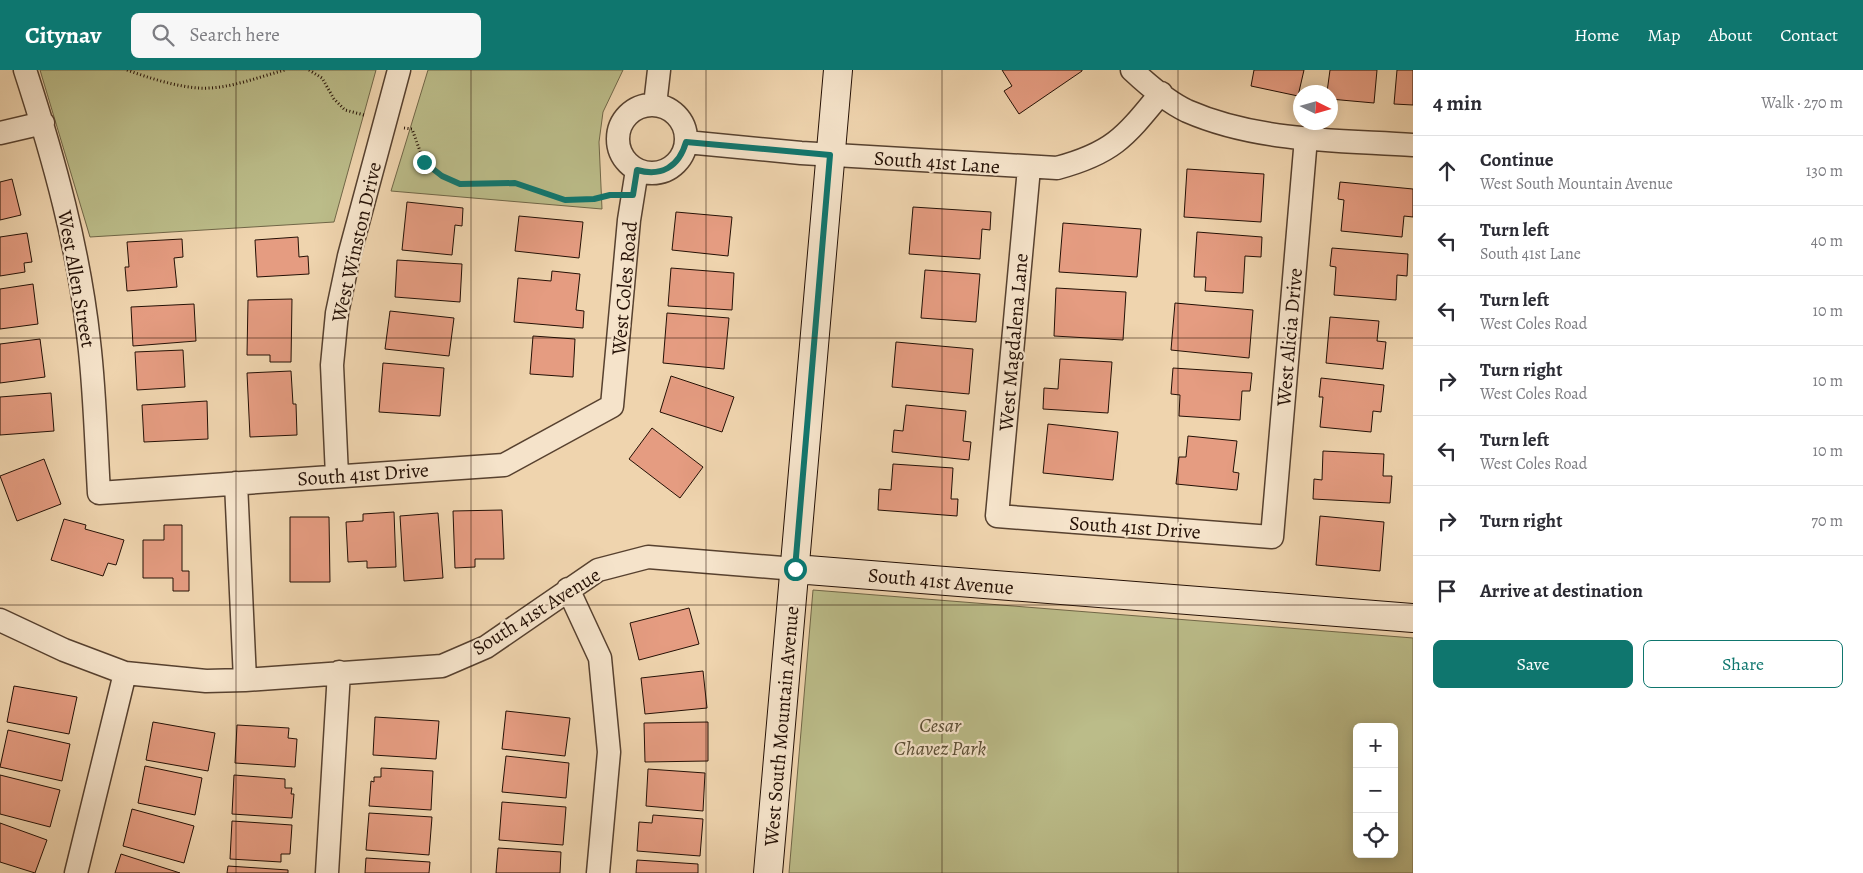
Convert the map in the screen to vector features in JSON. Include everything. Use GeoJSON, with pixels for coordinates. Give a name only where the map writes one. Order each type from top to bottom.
{"type":"FeatureCollection","features":[{"type":"Feature","properties":{"kind":"street","name":"West Allen Street"},"geometry":{"type":"LineString","coordinates":[[25,70],[43,122],[74,242],[90,343],[99,493]]}},
{"type":"Feature","properties":{"kind":"street","name":"West Winston Drive"},"geometry":{"type":"LineString","coordinates":[[337,476],[332,365],[337,313],[349,256],[399,70]]}},
{"type":"Feature","properties":{"kind":"street"},"geometry":{"type":"LineString","coordinates":[[655,105],[659,70]]}},
{"type":"Feature","properties":{"kind":"street","name":"West South Mountain Avenue"},"geometry":{"type":"LineString","coordinates":[[768,873],[838,70]]}},
{"type":"Feature","properties":{"kind":"street"},"geometry":{"type":"LineString","coordinates":[[1132,70],[1186,110],[1245,131],[1306,138],[1413,145]]}},
{"type":"Feature","properties":{"kind":"street","name":"South 41st Lane"},"geometry":{"type":"LineString","coordinates":[[686,142],[830,155],[1030,168],[1057,168],[1083,161],[1121,140],[1161,93]]}},
{"type":"Feature","properties":{"kind":"street"},"geometry":{"type":"LineString","coordinates":[[655,105],[674,113],[683,126],[686,142],[683,153],[669,169],[658,173],[637,170],[628,164],[618,146],[621,125],[635,110],[655,105]]}},
{"type":"Feature","properties":{"kind":"street"},"geometry":{"type":"LineString","coordinates":[[0,133],[43,122]]}},
{"type":"Feature","properties":{"kind":"street","name":"West Alicia Drive"},"geometry":{"type":"LineString","coordinates":[[1272,537],[1306,138]]}},
{"type":"Feature","properties":{"kind":"street","name":"West Magdalena Lane"},"geometry":{"type":"LineString","coordinates":[[997,516],[1030,168]]}},
{"type":"Feature","properties":{"kind":"street","name":"West Coles Road"},"geometry":{"type":"LineString","coordinates":[[612,406],[637,170]]}},
{"type":"Feature","properties":{"kind":"street","name":"South 41st Drive"},"geometry":{"type":"LineString","coordinates":[[99,493],[504,465],[612,406]]}},
{"type":"Feature","properties":{"kind":"street"},"geometry":{"type":"LineString","coordinates":[[236,483],[245,680]]}},
{"type":"Feature","properties":{"kind":"street","name":"South 41st Drive"},"geometry":{"type":"LineString","coordinates":[[997,516],[1272,537]]}},
{"type":"Feature","properties":{"kind":"street","name":"South 41st Avenue"},"geometry":{"type":"LineString","coordinates":[[0,620],[64,650],[125,673],[206,681],[442,666],[486,647],[598,570],[648,557],[1413,618]]}},
{"type":"Feature","properties":{"kind":"street"},"geometry":{"type":"LineString","coordinates":[[568,589],[600,658],[609,752],[598,873]]}},
{"type":"Feature","properties":{"kind":"street"},"geometry":{"type":"LineString","coordinates":[[327,873],[339,672]]}},
{"type":"Feature","properties":{"kind":"street"},"geometry":{"type":"LineString","coordinates":[[76,873],[125,673]]}},
{"type":"Feature","properties":{"kind":"path"},"geometry":{"type":"LineString","coordinates":[[127,70],[149,78],[199,88],[235,84],[285,70]]}},
{"type":"Feature","properties":{"kind":"path"},"geometry":{"type":"LineString","coordinates":[[309,70],[322,78],[334,99],[346,110],[377,119],[384,126],[412,129],[424,162],[442,176],[460,184],[515,183],[565,200],[594,199],[610,195],[633,195]]}},
{"type":"Feature","properties":{"kind":"green space"},"geometry":{"type":"Polygon","coordinates":[[[40,70],[376,70],[334,222],[90,237],[40,70]]]}},
{"type":"Feature","properties":{"kind":"green space"},"geometry":{"type":"Polygon","coordinates":[[[428,70],[623,70],[603,112],[599,142],[602,209],[391,191],[428,70]]]}},
{"type":"Feature","properties":{"kind":"green space","name":"Cesar Chavez Park"},"geometry":{"type":"Polygon","coordinates":[[[813,590],[1413,638],[1413,873],[789,873],[813,590]]]}},
{"type":"Feature","properties":{"kind":"building"},"geometry":{"type":"Polygon","coordinates":[[[1002,70],[1082,71],[1019,114],[1004,91],[1012,86],[1002,70]]]}},
{"type":"Feature","properties":{"kind":"building"},"geometry":{"type":"Polygon","coordinates":[[[1254,70],[1304,70],[1301,85],[1293,85],[1293,95],[1251,86],[1254,70]]]}},
{"type":"Feature","properties":{"kind":"building"},"geometry":{"type":"Polygon","coordinates":[[[1330,70],[1377,70],[1374,103],[1338,100],[1338,85],[1328,85],[1330,70]]]}},
{"type":"Feature","properties":{"kind":"building"},"geometry":{"type":"Polygon","coordinates":[[[1397,70],[1413,70],[1413,105],[1394,104],[1397,70]]]}},
{"type":"Feature","properties":{"kind":"building"},"geometry":{"type":"Polygon","coordinates":[[[1187,169],[1264,174],[1261,222],[1184,217],[1187,169]]]}},
{"type":"Feature","properties":{"kind":"building"},"geometry":{"type":"Polygon","coordinates":[[[12,179],[21,215],[0,220],[0,182],[12,179]]]}},
{"type":"Feature","properties":{"kind":"building"},"geometry":{"type":"Polygon","coordinates":[[[1340,182],[1413,189],[1413,217],[1404,216],[1402,237],[1341,231],[1344,200],[1338,199],[1340,182]]]}},
{"type":"Feature","properties":{"kind":"building"},"geometry":{"type":"Polygon","coordinates":[[[407,202],[463,208],[462,226],[455,225],[452,255],[402,250],[407,202]]]}},
{"type":"Feature","properties":{"kind":"building"},"geometry":{"type":"Polygon","coordinates":[[[913,207],[991,212],[990,230],[982,229],[980,259],[909,254],[913,207]]]}},
{"type":"Feature","properties":{"kind":"building"},"geometry":{"type":"Polygon","coordinates":[[[676,212],[732,217],[728,256],[672,250],[676,212]]]}},
{"type":"Feature","properties":{"kind":"building"},"geometry":{"type":"Polygon","coordinates":[[[519,216],[583,222],[579,258],[515,251],[519,216]]]}},
{"type":"Feature","properties":{"kind":"building"},"geometry":{"type":"Polygon","coordinates":[[[1063,223],[1141,229],[1137,277],[1059,272],[1063,223]]]}},
{"type":"Feature","properties":{"kind":"building"},"geometry":{"type":"Polygon","coordinates":[[[1197,232],[1262,237],[1261,257],[1245,256],[1243,293],[1205,291],[1206,277],[1194,277],[1197,232]]]}},
{"type":"Feature","properties":{"kind":"building"},"geometry":{"type":"Polygon","coordinates":[[[27,233],[32,262],[24,263],[25,272],[0,276],[0,237],[27,233]]]}},
{"type":"Feature","properties":{"kind":"building"},"geometry":{"type":"Polygon","coordinates":[[[298,237],[299,257],[308,256],[309,274],[257,277],[255,240],[298,237]]]}},
{"type":"Feature","properties":{"kind":"building"},"geometry":{"type":"Polygon","coordinates":[[[182,239],[183,257],[174,258],[177,287],[127,291],[125,267],[129,267],[127,242],[182,239]]]}},
{"type":"Feature","properties":{"kind":"building"},"geometry":{"type":"Polygon","coordinates":[[[1332,248],[1408,254],[1407,276],[1397,275],[1396,300],[1334,295],[1336,267],[1330,266],[1332,248]]]}},
{"type":"Feature","properties":{"kind":"building"},"geometry":{"type":"Polygon","coordinates":[[[397,260],[462,264],[460,302],[395,297],[397,260]]]}},
{"type":"Feature","properties":{"kind":"building"},"geometry":{"type":"Polygon","coordinates":[[[671,268],[734,273],[732,310],[668,306],[671,268]]]}},
{"type":"Feature","properties":{"kind":"building"},"geometry":{"type":"Polygon","coordinates":[[[925,270],[980,274],[976,322],[921,318],[925,270]]]}},
{"type":"Feature","properties":{"kind":"building"},"geometry":{"type":"Polygon","coordinates":[[[552,271],[580,274],[576,310],[584,311],[583,328],[514,322],[518,278],[551,281],[552,271]]]}},
{"type":"Feature","properties":{"kind":"building"},"geometry":{"type":"Polygon","coordinates":[[[33,284],[38,324],[0,329],[0,289],[33,284]]]}},
{"type":"Feature","properties":{"kind":"building"},"geometry":{"type":"Polygon","coordinates":[[[1056,288],[1126,292],[1123,340],[1054,336],[1056,288]]]}},
{"type":"Feature","properties":{"kind":"building"},"geometry":{"type":"Polygon","coordinates":[[[292,299],[291,362],[270,362],[270,355],[247,355],[248,300],[292,299]]]}},
{"type":"Feature","properties":{"kind":"building"},"geometry":{"type":"Polygon","coordinates":[[[1175,303],[1253,310],[1249,358],[1171,350],[1175,303]]]}},
{"type":"Feature","properties":{"kind":"building"},"geometry":{"type":"Polygon","coordinates":[[[194,304],[196,341],[133,346],[131,307],[194,304]]]}},
{"type":"Feature","properties":{"kind":"building"},"geometry":{"type":"Polygon","coordinates":[[[390,311],[454,318],[449,356],[385,349],[390,311]]]}},
{"type":"Feature","properties":{"kind":"building"},"geometry":{"type":"Polygon","coordinates":[[[667,313],[729,318],[724,369],[663,363],[667,313]]]}},
{"type":"Feature","properties":{"kind":"building"},"geometry":{"type":"Polygon","coordinates":[[[1330,317],[1379,321],[1377,341],[1386,342],[1383,369],[1326,363],[1330,317]]]}},
{"type":"Feature","properties":{"kind":"building"},"geometry":{"type":"Polygon","coordinates":[[[533,336],[575,339],[573,377],[530,374],[533,336]]]}},
{"type":"Feature","properties":{"kind":"building"},"geometry":{"type":"Polygon","coordinates":[[[40,339],[45,377],[0,383],[0,344],[40,339]]]}},
{"type":"Feature","properties":{"kind":"building"},"geometry":{"type":"Polygon","coordinates":[[[896,342],[973,349],[969,394],[892,387],[896,342]]]}},
{"type":"Feature","properties":{"kind":"building"},"geometry":{"type":"Polygon","coordinates":[[[183,350],[185,387],[137,390],[135,352],[183,350]]]}},
{"type":"Feature","properties":{"kind":"building"},"geometry":{"type":"Polygon","coordinates":[[[1060,359],[1112,362],[1108,413],[1043,409],[1044,388],[1058,389],[1060,359]]]}},
{"type":"Feature","properties":{"kind":"building"},"geometry":{"type":"Polygon","coordinates":[[[383,363],[444,368],[440,416],[379,412],[383,363]]]}},
{"type":"Feature","properties":{"kind":"building"},"geometry":{"type":"Polygon","coordinates":[[[1173,368],[1252,373],[1250,391],[1242,391],[1240,420],[1179,416],[1180,395],[1171,394],[1173,368]]]}},
{"type":"Feature","properties":{"kind":"building"},"geometry":{"type":"Polygon","coordinates":[[[291,371],[293,404],[296,404],[297,435],[250,437],[247,373],[291,371]]]}},
{"type":"Feature","properties":{"kind":"building"},"geometry":{"type":"Polygon","coordinates":[[[671,376],[734,397],[722,432],[660,412],[671,376]]]}},
{"type":"Feature","properties":{"kind":"building"},"geometry":{"type":"Polygon","coordinates":[[[1321,378],[1384,385],[1381,412],[1373,411],[1371,432],[1320,427],[1323,397],[1319,397],[1321,378]]]}},
{"type":"Feature","properties":{"kind":"building"},"geometry":{"type":"Polygon","coordinates":[[[51,393],[54,431],[0,435],[0,397],[51,393]]]}},
{"type":"Feature","properties":{"kind":"building"},"geometry":{"type":"Polygon","coordinates":[[[207,401],[208,439],[144,442],[142,405],[207,401]]]}},
{"type":"Feature","properties":{"kind":"building"},"geometry":{"type":"Polygon","coordinates":[[[906,405],[966,411],[963,441],[971,442],[969,460],[892,452],[894,430],[903,431],[906,405]]]}},
{"type":"Feature","properties":{"kind":"building"},"geometry":{"type":"Polygon","coordinates":[[[1048,424],[1118,432],[1113,480],[1043,473],[1048,424]]]}},
{"type":"Feature","properties":{"kind":"building"},"geometry":{"type":"Polygon","coordinates":[[[652,428],[703,467],[680,498],[629,459],[652,428]]]}},
{"type":"Feature","properties":{"kind":"building"},"geometry":{"type":"Polygon","coordinates":[[[1188,436],[1237,441],[1233,472],[1239,473],[1237,490],[1176,484],[1179,457],[1186,457],[1188,436]]]}},
{"type":"Feature","properties":{"kind":"building"},"geometry":{"type":"Polygon","coordinates":[[[1323,451],[1384,454],[1383,476],[1392,476],[1390,503],[1313,499],[1314,479],[1322,480],[1323,451]]]}},
{"type":"Feature","properties":{"kind":"building"},"geometry":{"type":"Polygon","coordinates":[[[44,459],[61,504],[17,521],[0,476],[44,459]]]}},
{"type":"Feature","properties":{"kind":"building"},"geometry":{"type":"Polygon","coordinates":[[[893,464],[953,468],[951,499],[958,499],[957,516],[878,510],[879,489],[891,490],[893,464]]]}},
{"type":"Feature","properties":{"kind":"building"},"geometry":{"type":"Polygon","coordinates":[[[502,510],[504,559],[475,559],[475,567],[455,568],[453,511],[502,510]]]}},
{"type":"Feature","properties":{"kind":"building"},"geometry":{"type":"Polygon","coordinates":[[[394,512],[396,567],[367,568],[367,561],[348,562],[346,522],[363,521],[363,514],[394,512]]]}},
{"type":"Feature","properties":{"kind":"building"},"geometry":{"type":"Polygon","coordinates":[[[438,513],[443,578],[404,581],[400,516],[438,513]]]}},
{"type":"Feature","properties":{"kind":"building"},"geometry":{"type":"Polygon","coordinates":[[[1320,516],[1384,522],[1380,571],[1316,565],[1320,516]]]}},
{"type":"Feature","properties":{"kind":"building"},"geometry":{"type":"Polygon","coordinates":[[[290,517],[329,517],[330,582],[290,582],[290,517]]]}},
{"type":"Feature","properties":{"kind":"building"},"geometry":{"type":"Polygon","coordinates":[[[64,519],[86,525],[85,529],[124,540],[116,565],[108,563],[103,576],[51,560],[64,519]]]}},
{"type":"Feature","properties":{"kind":"building"},"geometry":{"type":"Polygon","coordinates":[[[164,525],[182,525],[182,571],[189,571],[189,591],[173,591],[173,578],[143,578],[143,540],[164,540],[164,525]]]}},
{"type":"Feature","properties":{"kind":"building"},"geometry":{"type":"Polygon","coordinates":[[[689,608],[699,644],[639,660],[630,623],[689,608]]]}},
{"type":"Feature","properties":{"kind":"building"},"geometry":{"type":"Polygon","coordinates":[[[703,671],[707,708],[645,714],[641,678],[703,671]]]}},
{"type":"Feature","properties":{"kind":"building"},"geometry":{"type":"Polygon","coordinates":[[[14,686],[77,697],[69,734],[7,722],[14,686]]]}},
{"type":"Feature","properties":{"kind":"building"},"geometry":{"type":"Polygon","coordinates":[[[506,711],[570,718],[565,756],[502,749],[506,711]]]}},
{"type":"Feature","properties":{"kind":"building"},"geometry":{"type":"Polygon","coordinates":[[[375,717],[439,721],[436,759],[373,755],[375,717]]]}},
{"type":"Feature","properties":{"kind":"building"},"geometry":{"type":"Polygon","coordinates":[[[153,722],[215,733],[208,771],[146,760],[153,722]]]}},
{"type":"Feature","properties":{"kind":"building"},"geometry":{"type":"Polygon","coordinates":[[[708,722],[708,761],[645,762],[644,723],[708,722]]]}},
{"type":"Feature","properties":{"kind":"building"},"geometry":{"type":"Polygon","coordinates":[[[237,725],[289,728],[288,738],[297,739],[295,767],[235,763],[237,725]]]}},
{"type":"Feature","properties":{"kind":"building"},"geometry":{"type":"Polygon","coordinates":[[[8,730],[70,744],[62,781],[0,767],[8,730]]]}},
{"type":"Feature","properties":{"kind":"building"},"geometry":{"type":"Polygon","coordinates":[[[506,756],[569,763],[566,798],[502,792],[506,756]]]}},
{"type":"Feature","properties":{"kind":"building"},"geometry":{"type":"Polygon","coordinates":[[[145,766],[202,778],[195,815],[138,803],[145,766]]]}},
{"type":"Feature","properties":{"kind":"building"},"geometry":{"type":"Polygon","coordinates":[[[381,768],[433,771],[431,810],[369,806],[371,781],[374,782],[374,777],[381,777],[381,768]]]}},
{"type":"Feature","properties":{"kind":"building"},"geometry":{"type":"Polygon","coordinates":[[[648,769],[705,773],[703,811],[646,806],[648,769]]]}},
{"type":"Feature","properties":{"kind":"building"},"geometry":{"type":"Polygon","coordinates":[[[0,775],[60,790],[50,827],[0,814],[0,775]]]}},
{"type":"Feature","properties":{"kind":"building"},"geometry":{"type":"Polygon","coordinates":[[[234,775],[285,779],[285,788],[292,788],[291,794],[294,794],[292,818],[232,814],[234,775]]]}},
{"type":"Feature","properties":{"kind":"building"},"geometry":{"type":"Polygon","coordinates":[[[502,802],[566,807],[563,845],[499,840],[502,802]]]}},
{"type":"Feature","properties":{"kind":"building"},"geometry":{"type":"Polygon","coordinates":[[[132,809],[194,826],[184,863],[123,846],[132,809]]]}},
{"type":"Feature","properties":{"kind":"building"},"geometry":{"type":"Polygon","coordinates":[[[369,813],[432,817],[429,855],[366,850],[369,813]]]}},
{"type":"Feature","properties":{"kind":"building"},"geometry":{"type":"Polygon","coordinates":[[[653,815],[703,819],[700,856],[637,851],[639,822],[652,823],[653,815]]]}},
{"type":"Feature","properties":{"kind":"building"},"geometry":{"type":"Polygon","coordinates":[[[232,821],[292,825],[290,854],[281,854],[281,862],[230,859],[232,821]]]}},
{"type":"Feature","properties":{"kind":"building"},"geometry":{"type":"Polygon","coordinates":[[[0,823],[47,840],[35,873],[0,862],[0,823]]]}},
{"type":"Feature","properties":{"kind":"building"},"geometry":{"type":"Polygon","coordinates":[[[498,848],[561,852],[560,873],[496,873],[498,848]]]}},
{"type":"Feature","properties":{"kind":"building"},"geometry":{"type":"Polygon","coordinates":[[[121,854],[180,873],[115,873],[121,854]]]}},
{"type":"Feature","properties":{"kind":"building"},"geometry":{"type":"Polygon","coordinates":[[[366,858],[430,862],[429,873],[365,873],[366,858]]]}},
{"type":"Feature","properties":{"kind":"building"},"geometry":{"type":"Polygon","coordinates":[[[637,860],[698,864],[698,873],[636,873],[637,860]]]}},
{"type":"Feature","properties":{"kind":"building"},"geometry":{"type":"Polygon","coordinates":[[[228,866],[288,870],[288,873],[227,873],[228,866]]]}},
{"type":"Feature","properties":{"kind":"route"},"geometry":{"type":"LineString","coordinates":[[424,162],[442,176],[460,184],[486,182],[515,183],[557,198],[577,201],[610,195],[633,195],[637,170],[647,173],[658,173],[669,169],[683,153],[686,142],[830,155],[795,569]]}}]}
